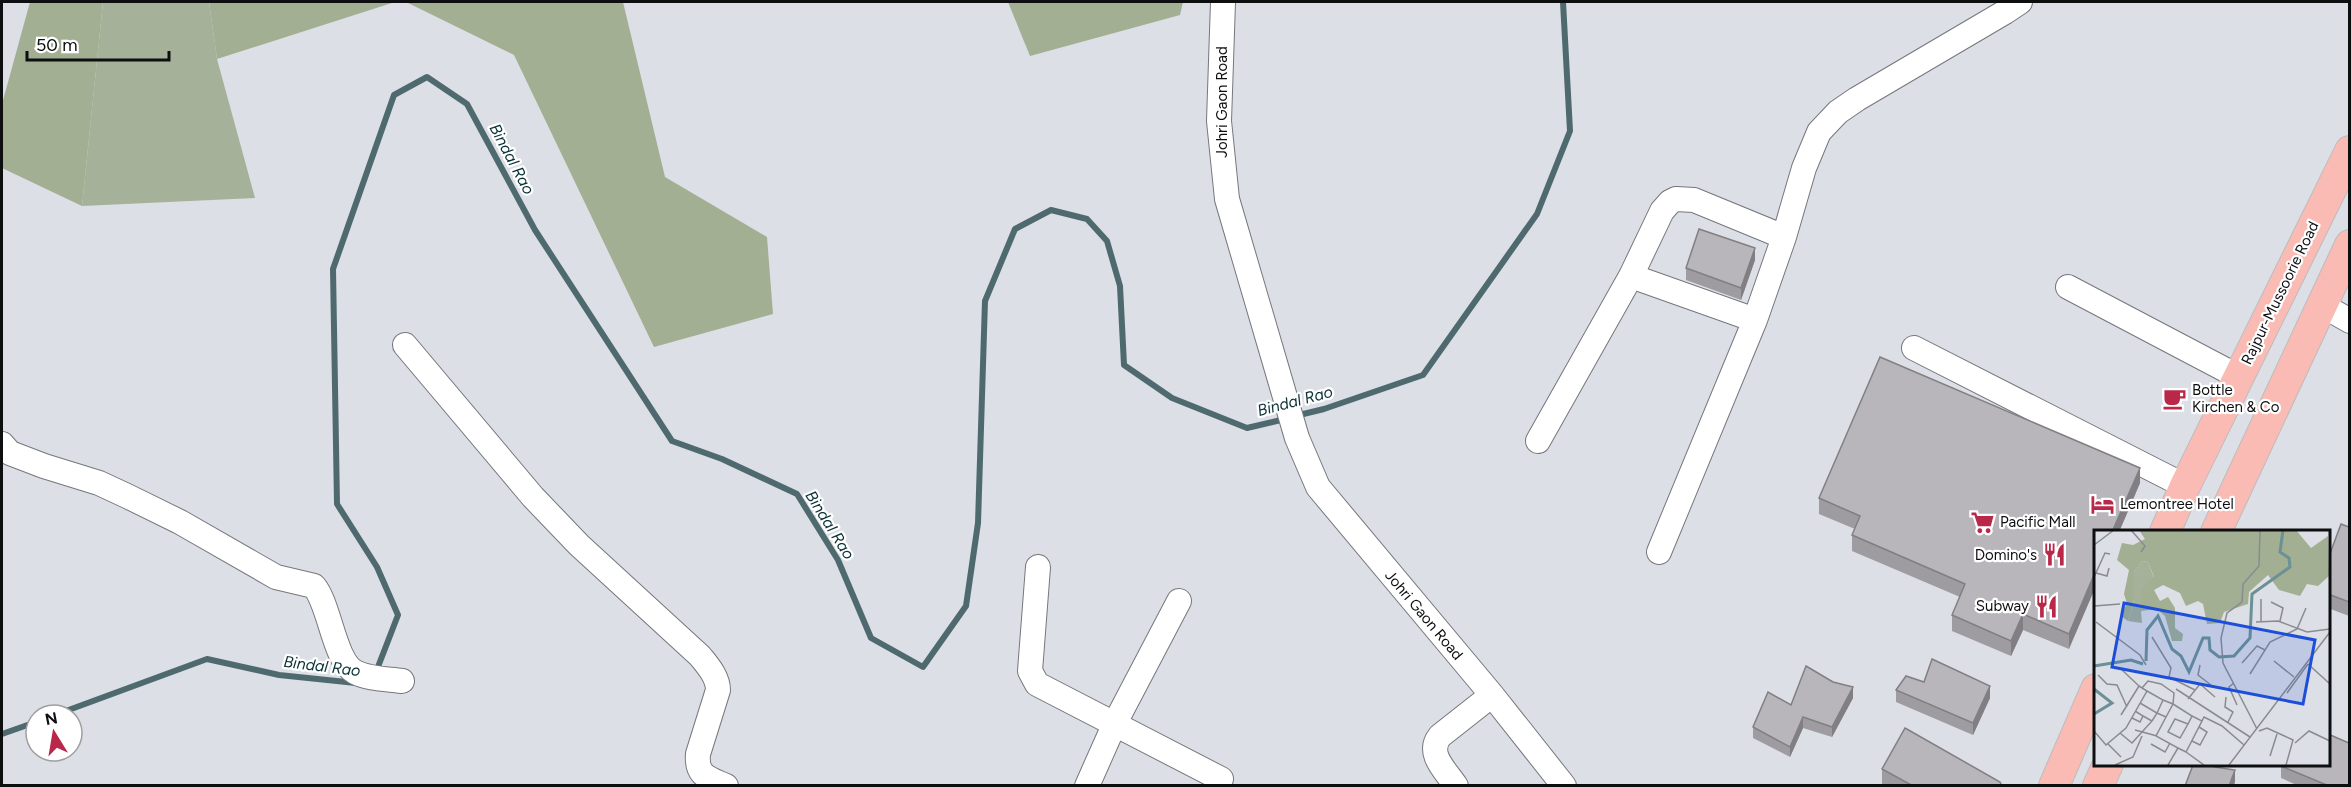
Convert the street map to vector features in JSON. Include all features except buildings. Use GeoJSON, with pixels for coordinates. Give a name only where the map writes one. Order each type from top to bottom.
{"type":"FeatureCollection","features":[{"type":"Feature","properties":{"kind":"main road","name":"Rajpur-Mussoorie Road"},"geometry":{"type":"LineString","coordinates":[[2166,530],[2185,486],[2349,151]]}},
{"type":"Feature","properties":{"kind":"main road"},"geometry":{"type":"LineString","coordinates":[[2217,530],[2349,245]]}},
{"type":"Feature","properties":{"kind":"main road"},"geometry":{"type":"LineString","coordinates":[[2054,786],[2094,694]]}},
{"type":"Feature","properties":{"kind":"main road"},"geometry":{"type":"LineString","coordinates":[[2098,786],[2108,766]]}},
{"type":"Feature","properties":{"kind":"street","name":"Johri Gaon Road"},"geometry":{"type":"LineString","coordinates":[[1223,2],[1219,121],[1224,183],[1231,218],[1288,409],[1297,438],[1318,487],[1492,695],[1564,786]]}},
{"type":"Feature","properties":{"kind":"street"},"geometry":{"type":"LineString","coordinates":[[1659,552],[1755,320],[1784,237],[1804,168],[1819,132],[1838,112],[2019,2]]}},
{"type":"Feature","properties":{"kind":"street"},"geometry":{"type":"LineString","coordinates":[[1538,441],[1630,276],[1662,211],[1670,201],[1694,200],[1784,237]]}},
{"type":"Feature","properties":{"kind":"street"},"geometry":{"type":"LineString","coordinates":[[1630,276],[1755,320]]}},
{"type":"Feature","properties":{"kind":"street"},"geometry":{"type":"LineString","coordinates":[[2068,287],[2239,377]]}},
{"type":"Feature","properties":{"kind":"street"},"geometry":{"type":"LineString","coordinates":[[2322,305],[2349,321]]}},
{"type":"Feature","properties":{"kind":"street"},"geometry":{"type":"LineString","coordinates":[[405,345],[533,497],[579,545],[700,656],[709,667],[718,684],[718,690],[697,764],[698,769],[706,776],[726,786]]}},
{"type":"Feature","properties":{"kind":"street"},"geometry":{"type":"LineString","coordinates":[[1914,348],[2185,486]]}},
{"type":"Feature","properties":{"kind":"street"},"geometry":{"type":"LineString","coordinates":[[2,444],[10,453],[99,483],[127,496],[180,522],[276,576],[314,586],[343,658],[351,670],[358,674],[402,681]]}},
{"type":"Feature","properties":{"kind":"street"},"geometry":{"type":"LineString","coordinates":[[1038,567],[1030,671],[1037,684],[1221,779]]}},
{"type":"Feature","properties":{"kind":"street"},"geometry":{"type":"LineString","coordinates":[[1087,786],[1115,723],[1179,601]]}},
{"type":"Feature","properties":{"kind":"street"},"geometry":{"type":"LineString","coordinates":[[1456,786],[1435,755],[1433,746],[1440,736],[1492,695]]}},
{"type":"Feature","properties":{"kind":"green space"},"geometry":{"type":"Polygon","coordinates":[[[30,2],[103,2],[82,206],[2,168],[2,104],[30,2]]]}},
{"type":"Feature","properties":{"kind":"green space"},"geometry":{"type":"Polygon","coordinates":[[[103,2],[209,2],[217,59],[255,198],[82,206],[103,2]]]}},
{"type":"Feature","properties":{"kind":"green space"},"geometry":{"type":"Polygon","coordinates":[[[209,2],[395,2],[217,59],[209,2]]]}},
{"type":"Feature","properties":{"kind":"green space"},"geometry":{"type":"Polygon","coordinates":[[[406,2],[623,2],[665,177],[767,237],[773,314],[654,347],[514,55],[406,2]]]}},
{"type":"Feature","properties":{"kind":"green space"},"geometry":{"type":"Polygon","coordinates":[[[1008,2],[1183,2],[1180,15],[1030,56],[1008,2]]]}},
{"type":"Feature","properties":{"kind":"waterway","name":"Bindal Rao"},"geometry":{"type":"LineString","coordinates":[[1295,416],[1324,409],[1423,375],[1537,214],[1570,131],[1563,2]]}},
{"type":"Feature","properties":{"kind":"waterway","name":"Bindal Rao"},"geometry":{"type":"LineString","coordinates":[[376,672],[398,615],[377,567],[337,504],[333,269],[394,95],[427,77],[467,104],[535,230],[672,441],[722,459],[797,494],[838,560],[871,638],[923,667],[966,606],[978,523],[985,301],[1015,229],[1051,210],[1087,219],[1107,241],[1120,286],[1124,365],[1172,398],[1247,428],[1285,419]]}},
{"type":"Feature","properties":{"kind":"waterway","name":"Bindal Rao"},"geometry":{"type":"LineString","coordinates":[[84,704],[207,659],[279,675],[356,683]]}},
{"type":"Feature","properties":{"kind":"waterway","name":"Bindal Rao"},"geometry":{"type":"LineString","coordinates":[[2,734],[24,726]]}},
{"type":"Feature","properties":{"kind":"place","name":"Bottle Kirchen & Co"},"geometry":{"type":"Point","coordinates":[2174,399]}},
{"type":"Feature","properties":{"kind":"place","name":"Lemontree Hotel"},"geometry":{"type":"Point","coordinates":[2102,504]}},
{"type":"Feature","properties":{"kind":"place","name":"Pacific Mall"},"geometry":{"type":"Point","coordinates":[1982,522]}},
{"type":"Feature","properties":{"kind":"place","name":"Domino's"},"geometry":{"type":"Point","coordinates":[2055,555]}},
{"type":"Feature","properties":{"kind":"place","name":"Subway"},"geometry":{"type":"Point","coordinates":[2047,606]}}]}
